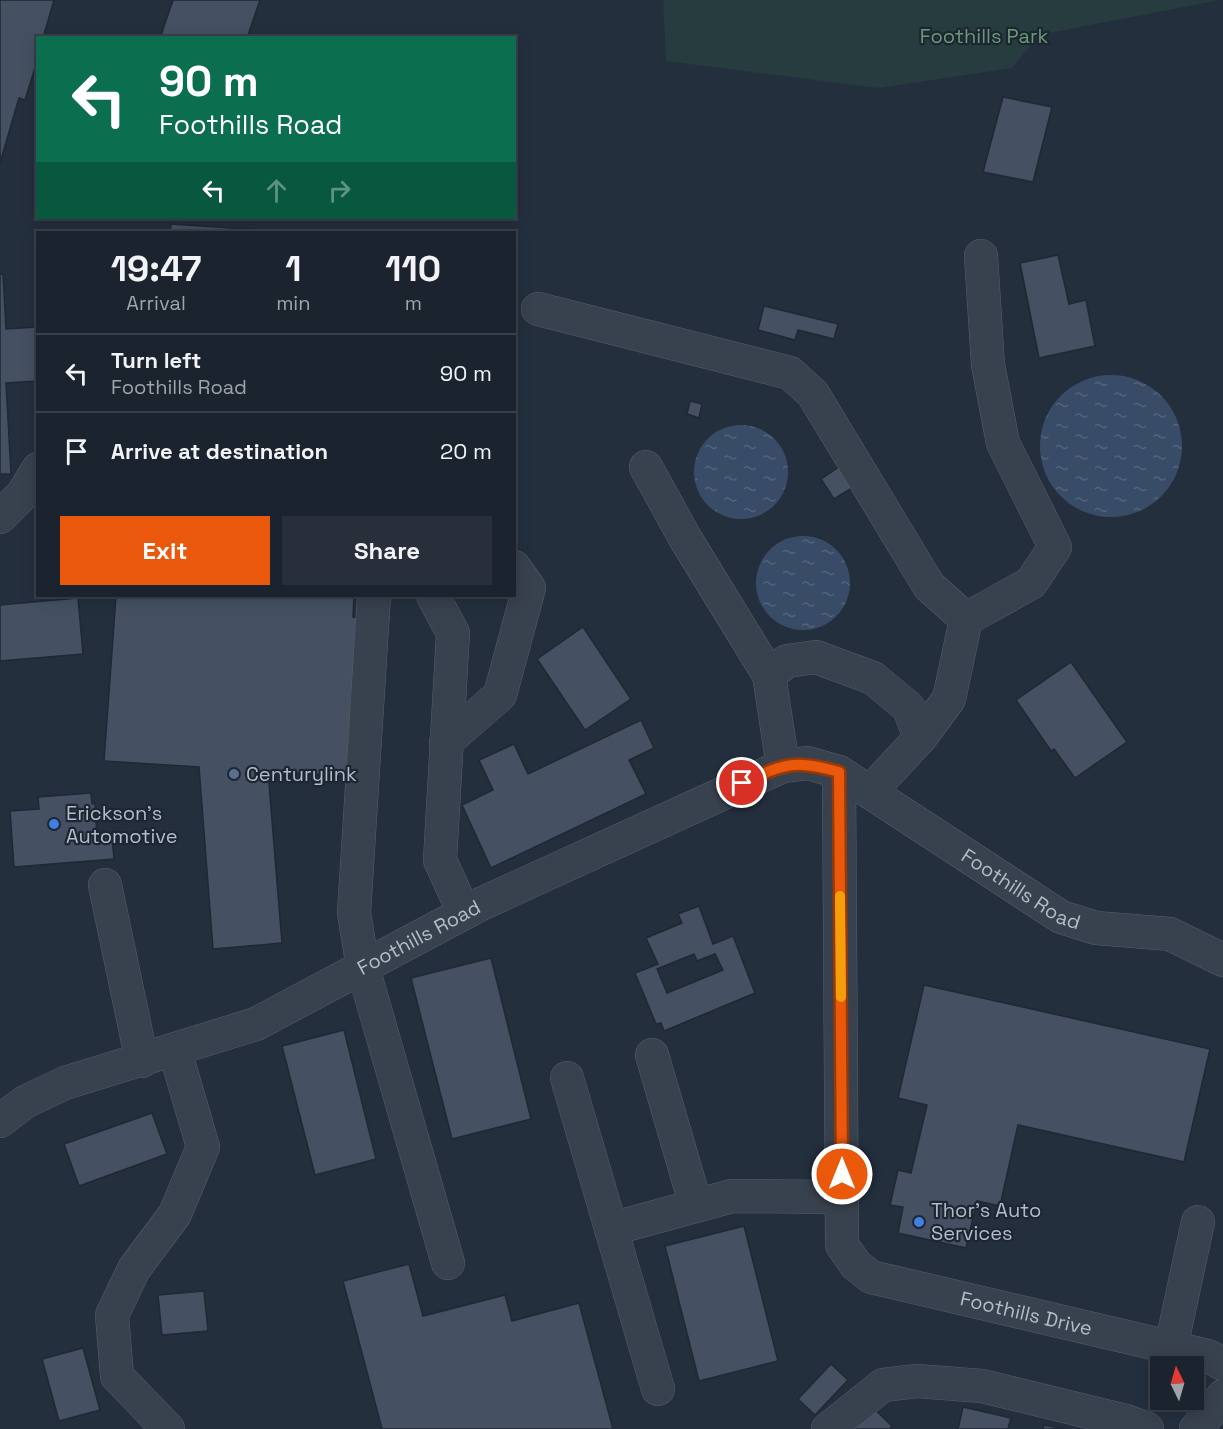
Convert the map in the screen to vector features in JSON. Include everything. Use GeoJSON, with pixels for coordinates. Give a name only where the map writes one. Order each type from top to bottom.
{"type":"FeatureCollection","features":[{"type":"Feature","properties":{"kind":"street"},"geometry":{"type":"LineString","coordinates":[[870,792],[920,738],[949,699],[966,619],[1031,583],[1055,547],[1003,443],[988,365],[981,256]]}},
{"type":"Feature","properties":{"kind":"street"},"geometry":{"type":"LineString","coordinates":[[538,309],[790,373],[813,394],[929,586],[966,619]]}},
{"type":"Feature","properties":{"kind":"street"},"geometry":{"type":"LineString","coordinates":[[646,467],[685,538],[769,675],[783,766]]}},
{"type":"Feature","properties":{"kind":"street"},"geometry":{"type":"LineString","coordinates":[[0,517],[23,494],[36,472]]}},
{"type":"Feature","properties":{"kind":"street"},"geometry":{"type":"LineString","coordinates":[[446,742],[500,694],[529,588],[516,570]]}},
{"type":"Feature","properties":{"kind":"street"},"geometry":{"type":"LineString","coordinates":[[374,597],[354,913],[363,968],[448,1263]]}},
{"type":"Feature","properties":{"kind":"street"},"geometry":{"type":"LineString","coordinates":[[434,597],[453,633],[440,860],[464,913]]}},
{"type":"Feature","properties":{"kind":"street"},"geometry":{"type":"LineString","coordinates":[[769,675],[787,662],[816,657],[873,678],[909,708],[920,738]]}},
{"type":"Feature","properties":{"kind":"street","name":"Foothills Road"},"geometry":{"type":"LineString","coordinates":[[0,1121],[25,1102],[65,1083],[175,1051],[256,1024],[464,913],[783,766],[808,763],[839,772],[1061,916],[1096,928],[1170,934],[1223,960]]}},
{"type":"Feature","properties":{"kind":"street"},"geometry":{"type":"LineString","coordinates":[[611,1229],[732,1196],[842,1197],[839,772]]}},
{"type":"Feature","properties":{"kind":"street"},"geometry":{"type":"LineString","coordinates":[[105,885],[142,1061]]}},
{"type":"Feature","properties":{"kind":"street"},"geometry":{"type":"LineString","coordinates":[[168,1429],[117,1376],[112,1315],[134,1269],[175,1214],[203,1147],[175,1051]]}},
{"type":"Feature","properties":{"kind":"street"},"geometry":{"type":"LineString","coordinates":[[652,1055],[696,1206]]}},
{"type":"Feature","properties":{"kind":"street"},"geometry":{"type":"LineString","coordinates":[[567,1078],[658,1389]]}},
{"type":"Feature","properties":{"kind":"street","name":"Foothills Drive"},"geometry":{"type":"LineString","coordinates":[[842,1197],[842,1245],[856,1265],[871,1277],[1208,1356],[1223,1364]]}},
{"type":"Feature","properties":{"kind":"street"},"geometry":{"type":"LineString","coordinates":[[1171,1347],[1198,1222]]}},
{"type":"Feature","properties":{"kind":"street"},"geometry":{"type":"LineString","coordinates":[[828,1429],[883,1385],[917,1381],[982,1386],[1126,1421],[1147,1429]]}},
{"type":"Feature","properties":{"kind":"street"},"geometry":{"type":"LineString","coordinates":[[1196,1429],[1223,1396]]}},
{"type":"Feature","properties":{"kind":"green space","name":"Foothills Park"},"geometry":{"type":"Polygon","coordinates":[[[663,0],[1220,0],[1039,35],[1012,68],[879,88],[666,61],[663,0]]]}},
{"type":"Feature","properties":{"kind":"water"},"geometry":{"type":"Polygon","coordinates":[[[1111,375],[1138,381],[1161,396],[1176,419],[1182,446],[1176,473],[1161,496],[1138,511],[1111,517],[1084,511],[1061,496],[1046,473],[1040,446],[1046,419],[1061,396],[1084,381],[1111,375]]]}},
{"type":"Feature","properties":{"kind":"water"},"geometry":{"type":"Polygon","coordinates":[[[741,425],[759,429],[774,439],[784,454],[788,472],[784,490],[774,505],[759,515],[741,519],[723,515],[708,505],[698,490],[694,472],[698,454],[708,439],[723,429],[741,425]]]}},
{"type":"Feature","properties":{"kind":"water"},"geometry":{"type":"Polygon","coordinates":[[[803,536],[821,540],[836,550],[846,565],[850,583],[846,601],[836,616],[821,626],[803,630],[785,626],[770,616],[760,601],[756,583],[760,565],[770,550],[785,540],[803,536]]]}},
{"type":"Feature","properties":{"kind":"building"},"geometry":{"type":"Polygon","coordinates":[[[0,0],[54,0],[44,36],[36,36],[36,64],[25,100],[19,98],[0,163],[0,0]]]}},
{"type":"Feature","properties":{"kind":"building"},"geometry":{"type":"Polygon","coordinates":[[[173,0],[260,0],[248,36],[161,36],[173,0]]]}},
{"type":"Feature","properties":{"kind":"building"},"geometry":{"type":"Polygon","coordinates":[[[1003,97],[1052,107],[1033,182],[983,172],[1003,97]]]}},
{"type":"Feature","properties":{"kind":"building"},"geometry":{"type":"Polygon","coordinates":[[[171,224],[275,231],[170,231],[171,224]]]}},
{"type":"Feature","properties":{"kind":"building"},"geometry":{"type":"Polygon","coordinates":[[[1058,255],[1069,304],[1086,300],[1095,346],[1039,358],[1020,263],[1058,255]]]}},
{"type":"Feature","properties":{"kind":"building"},"geometry":{"type":"Polygon","coordinates":[[[0,274],[3,274],[6,329],[36,327],[36,381],[6,383],[11,474],[0,474],[0,274]]]}},
{"type":"Feature","properties":{"kind":"building"},"geometry":{"type":"Polygon","coordinates":[[[764,306],[838,324],[834,339],[798,330],[795,340],[758,330],[764,306]]]}},
{"type":"Feature","properties":{"kind":"building"},"geometry":{"type":"Polygon","coordinates":[[[690,401],[702,404],[699,418],[687,414],[690,401]]]}},
{"type":"Feature","properties":{"kind":"building"},"geometry":{"type":"Polygon","coordinates":[[[839,467],[852,488],[834,499],[821,479],[839,467]]]}},
{"type":"Feature","properties":{"kind":"building","name":"Centurylink"},"geometry":{"type":"Polygon","coordinates":[[[116,597],[354,597],[353,617],[359,618],[349,777],[268,771],[282,943],[213,949],[199,767],[104,761],[116,597]]]}},
{"type":"Feature","properties":{"kind":"building"},"geometry":{"type":"Polygon","coordinates":[[[78,598],[83,654],[0,661],[0,605],[78,598]]]}},
{"type":"Feature","properties":{"kind":"building"},"geometry":{"type":"Polygon","coordinates":[[[583,627],[631,699],[585,730],[537,659],[583,627]]]}},
{"type":"Feature","properties":{"kind":"building"},"geometry":{"type":"Polygon","coordinates":[[[1071,662],[1127,742],[1075,778],[1054,749],[1051,751],[1016,700],[1071,662]]]}},
{"type":"Feature","properties":{"kind":"building"},"geometry":{"type":"Polygon","coordinates":[[[641,720],[654,748],[629,760],[646,794],[491,868],[462,805],[493,790],[479,760],[514,744],[528,774],[641,720]]]}},
{"type":"Feature","properties":{"kind":"building","name":"Erickson's Automotive"},"geometry":{"type":"Polygon","coordinates":[[[91,793],[92,804],[95,803],[97,838],[112,837],[114,859],[14,867],[10,811],[39,809],[38,797],[91,793]]]}},
{"type":"Feature","properties":{"kind":"building"},"geometry":{"type":"Polygon","coordinates":[[[699,906],[713,944],[733,936],[755,993],[664,1031],[661,1023],[656,1024],[635,973],[658,964],[646,938],[682,923],[678,914],[699,906]],[[694,954],[657,969],[667,993],[723,970],[715,954],[697,961],[694,954]]]}},
{"type":"Feature","properties":{"kind":"building"},"geometry":{"type":"Polygon","coordinates":[[[491,958],[531,1119],[452,1139],[411,978],[491,958]]]}},
{"type":"Feature","properties":{"kind":"building"},"geometry":{"type":"Polygon","coordinates":[[[924,985],[1210,1049],[1184,1162],[1018,1125],[1000,1206],[977,1201],[966,1248],[898,1233],[903,1207],[890,1205],[898,1170],[911,1173],[927,1105],[898,1098],[924,985]]]}},
{"type":"Feature","properties":{"kind":"building"},"geometry":{"type":"Polygon","coordinates":[[[344,1030],[376,1159],[315,1175],[282,1046],[344,1030]]]}},
{"type":"Feature","properties":{"kind":"building"},"geometry":{"type":"Polygon","coordinates":[[[152,1113],[167,1154],[79,1186],[64,1144],[152,1113]]]}},
{"type":"Feature","properties":{"kind":"building"},"geometry":{"type":"Polygon","coordinates":[[[744,1226],[778,1361],[699,1381],[665,1246],[744,1226]]]}},
{"type":"Feature","properties":{"kind":"building"},"geometry":{"type":"Polygon","coordinates":[[[409,1264],[423,1316],[505,1295],[512,1321],[579,1303],[613,1429],[382,1429],[343,1281],[409,1264]]]}},
{"type":"Feature","properties":{"kind":"building"},"geometry":{"type":"Polygon","coordinates":[[[204,1291],[208,1331],[162,1335],[158,1295],[204,1291]]]}},
{"type":"Feature","properties":{"kind":"building"},"geometry":{"type":"Polygon","coordinates":[[[83,1348],[100,1410],[59,1421],[42,1359],[83,1348]]]}},
{"type":"Feature","properties":{"kind":"building"},"geometry":{"type":"Polygon","coordinates":[[[831,1364],[848,1380],[815,1415],[798,1399],[831,1364]]]}},
{"type":"Feature","properties":{"kind":"building"},"geometry":{"type":"Polygon","coordinates":[[[871,1406],[892,1426],[890,1429],[849,1429],[871,1406]]]}},
{"type":"Feature","properties":{"kind":"building"},"geometry":{"type":"Polygon","coordinates":[[[963,1407],[1011,1418],[1008,1429],[958,1429],[963,1407]]]}},
{"type":"Feature","properties":{"kind":"building"},"geometry":{"type":"Polygon","coordinates":[[[1044,1425],[1064,1429],[1043,1429],[1044,1425]]]}},
{"type":"Feature","properties":{"kind":"slow traffic"},"geometry":{"type":"LineString","coordinates":[[840,896],[841,997]]}},
{"type":"Feature","properties":{"kind":"place","name":"Centurylink"},"geometry":{"type":"Point","coordinates":[234,774]}},
{"type":"Feature","properties":{"kind":"place","name":"Erickson's Automotive"},"geometry":{"type":"Point","coordinates":[54,824]}},
{"type":"Feature","properties":{"kind":"place","name":"Thor's Auto Services"},"geometry":{"type":"Point","coordinates":[919,1222]}},
{"type":"Feature","properties":{"kind":"route"},"geometry":{"type":"LineString","coordinates":[[742,783],[783,766],[808,763],[839,772],[842,1174]]}}]}
